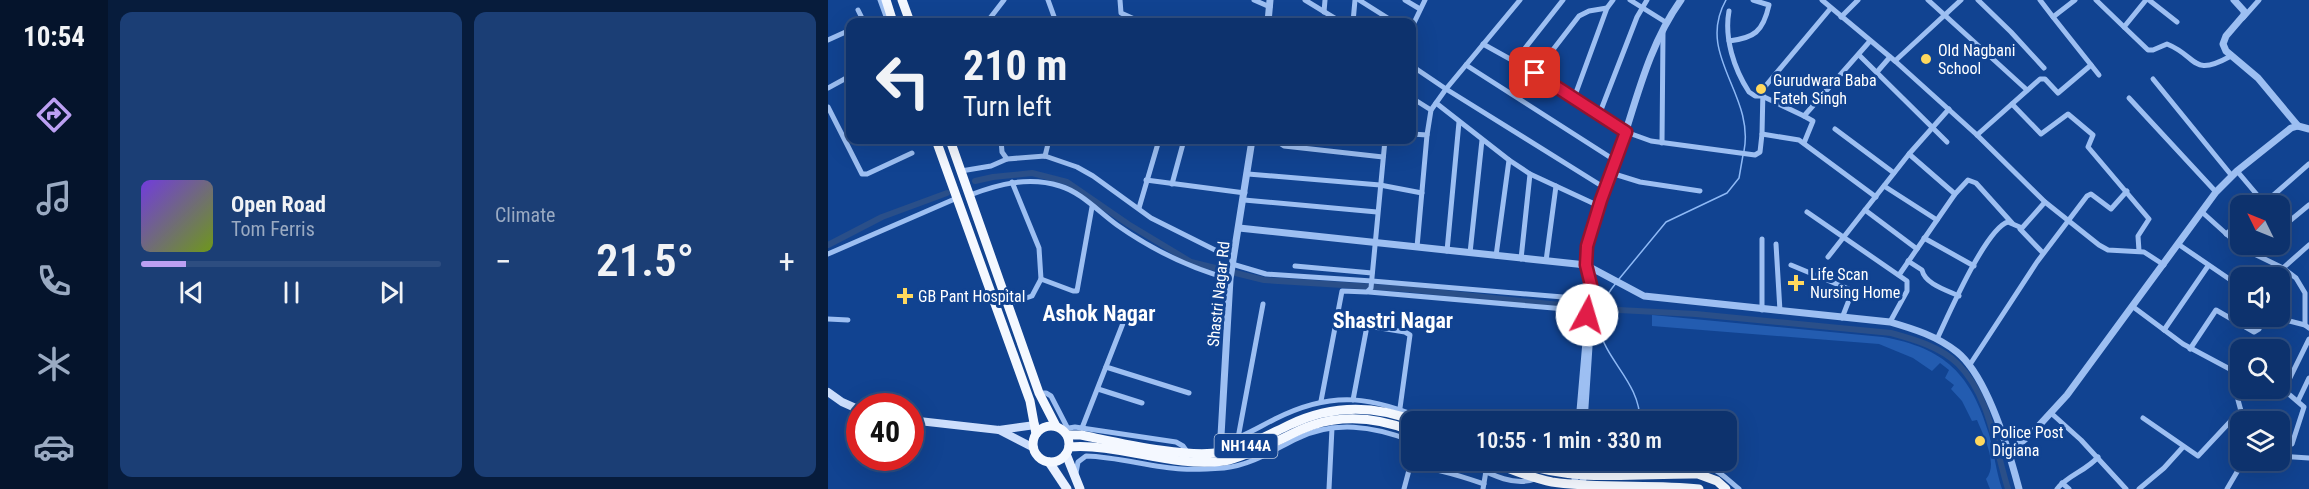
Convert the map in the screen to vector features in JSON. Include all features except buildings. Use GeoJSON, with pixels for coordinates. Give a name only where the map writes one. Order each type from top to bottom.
{"type":"FeatureCollection","features":[{"type":"Feature","properties":{"kind":"highway"},"geometry":{"type":"LineString","coordinates":[[886,0],[893,18]]}},
{"type":"Feature","properties":{"kind":"highway"},"geometry":{"type":"LineString","coordinates":[[902,0],[909,18]]}},
{"type":"Feature","properties":{"kind":"highway"},"geometry":{"type":"LineString","coordinates":[[937,144],[1030,401],[1036,429],[1034,448],[1037,455],[1049,462]]}},
{"type":"Feature","properties":{"kind":"highway"},"geometry":{"type":"LineString","coordinates":[[951,144],[1039,393],[1063,429],[1068,451]]}},
{"type":"Feature","properties":{"kind":"highway","name":"NH144A"},"geometry":{"type":"LineString","coordinates":[[1036,429],[1063,429],[1081,435],[1188,453],[1256,443],[1290,425],[1330,412],[1362,408],[1401,415]]}},
{"type":"Feature","properties":{"kind":"highway","name":"NH144A"},"geometry":{"type":"LineString","coordinates":[[1049,462],[1058,460],[1068,451],[1087,446],[1153,458],[1203,463],[1228,460],[1267,446],[1313,425],[1350,417],[1373,420],[1401,428]]}},
{"type":"Feature","properties":{"kind":"highway"},"geometry":{"type":"LineString","coordinates":[[1518,471],[1554,482],[1578,474],[1698,474],[1726,489]]}},
{"type":"Feature","properties":{"kind":"highway"},"geometry":{"type":"LineString","coordinates":[[1558,471],[1639,487],[1700,489]]}},
{"type":"Feature","properties":{"kind":"main road"},"geometry":{"type":"LineString","coordinates":[[828,392],[846,404]]}},
{"type":"Feature","properties":{"kind":"main road"},"geometry":{"type":"LineString","coordinates":[[924,422],[999,430],[1036,429]]}},
{"type":"Feature","properties":{"kind":"main road"},"geometry":{"type":"LineString","coordinates":[[999,430],[1034,448]]}},
{"type":"Feature","properties":{"kind":"main road"},"geometry":{"type":"LineString","coordinates":[[1068,451],[1080,489]]}},
{"type":"Feature","properties":{"kind":"main road"},"geometry":{"type":"LineString","coordinates":[[1049,462],[1066,489]]}},
{"type":"Feature","properties":{"kind":"street"},"geometry":{"type":"LineString","coordinates":[[880,0],[887,18]]}},
{"type":"Feature","properties":{"kind":"street"},"geometry":{"type":"LineString","coordinates":[[990,18],[1004,0]]}},
{"type":"Feature","properties":{"kind":"street"},"geometry":{"type":"LineString","coordinates":[[1048,0],[1055,18]]}},
{"type":"Feature","properties":{"kind":"street"},"geometry":{"type":"LineString","coordinates":[[1120,0],[1122,13],[1133,18]]}},
{"type":"Feature","properties":{"kind":"street"},"geometry":{"type":"LineString","coordinates":[[1254,0],[1270,4]]}},
{"type":"Feature","properties":{"kind":"street"},"geometry":{"type":"LineString","coordinates":[[1305,0],[1334,18]]}},
{"type":"Feature","properties":{"kind":"street"},"geometry":{"type":"LineString","coordinates":[[1324,12],[1325,0]]}},
{"type":"Feature","properties":{"kind":"street"},"geometry":{"type":"LineString","coordinates":[[1354,18],[1357,0],[1387,18]]}},
{"type":"Feature","properties":{"kind":"street"},"geometry":{"type":"LineString","coordinates":[[1405,0],[1420,9]]}},
{"type":"Feature","properties":{"kind":"street"},"geometry":{"type":"LineString","coordinates":[[1416,18],[1425,0]]}},
{"type":"Feature","properties":{"kind":"street"},"geometry":{"type":"LineString","coordinates":[[1417,247],[1431,110],[1520,0]]}},
{"type":"Feature","properties":{"kind":"street"},"geometry":{"type":"LineString","coordinates":[[1515,61],[1563,0]]}},
{"type":"Feature","properties":{"kind":"street"},"geometry":{"type":"LineString","coordinates":[[1574,98],[1613,0]]}},
{"type":"Feature","properties":{"kind":"street"},"geometry":{"type":"LineString","coordinates":[[1630,0],[1667,23]]}},
{"type":"Feature","properties":{"kind":"street"},"geometry":{"type":"LineString","coordinates":[[1599,115],[1647,0]]}},
{"type":"Feature","properties":{"kind":"street"},"geometry":{"type":"LineString","coordinates":[[1584,411],[1591,297],[1591,285],[1586,265],[1587,246],[1605,188],[1663,30],[1682,0]]}},
{"type":"Feature","properties":{"kind":"street"},"geometry":{"type":"LineString","coordinates":[[1729,41],[1751,38],[1758,30],[1769,5],[1753,0]]}},
{"type":"Feature","properties":{"kind":"street"},"geometry":{"type":"LineString","coordinates":[[1822,0],[1949,109],[2045,202],[2068,221],[2103,248],[2139,251],[2164,265]]}},
{"type":"Feature","properties":{"kind":"street"},"geometry":{"type":"LineString","coordinates":[[1841,17],[1858,0]]}},
{"type":"Feature","properties":{"kind":"street"},"geometry":{"type":"LineString","coordinates":[[1928,0],[2027,90]]}},
{"type":"Feature","properties":{"kind":"street"},"geometry":{"type":"LineString","coordinates":[[1877,72],[1961,0]]}},
{"type":"Feature","properties":{"kind":"street"},"geometry":{"type":"LineString","coordinates":[[1978,0],[2006,26],[2044,68]]}},
{"type":"Feature","properties":{"kind":"street"},"geometry":{"type":"LineString","coordinates":[[2040,0],[2099,75]]}},
{"type":"Feature","properties":{"kind":"street"},"geometry":{"type":"LineString","coordinates":[[2053,17],[2075,0]]}},
{"type":"Feature","properties":{"kind":"street"},"geometry":{"type":"LineString","coordinates":[[2096,0],[2148,50],[2153,51],[2167,44],[2194,63],[2204,66],[2215,65],[2231,56]]}},
{"type":"Feature","properties":{"kind":"street"},"geometry":{"type":"LineString","coordinates":[[2124,27],[2147,0],[2177,22]]}},
{"type":"Feature","properties":{"kind":"street"},"geometry":{"type":"LineString","coordinates":[[2234,0],[2244,10],[2242,19]]}},
{"type":"Feature","properties":{"kind":"street"},"geometry":{"type":"LineString","coordinates":[[2259,0],[2230,30],[2223,41],[2231,56],[2258,78],[2298,126],[2309,129]]}},
{"type":"Feature","properties":{"kind":"street"},"geometry":{"type":"LineString","coordinates":[[1535,73],[1580,16],[1589,11],[1608,8]]}},
{"type":"Feature","properties":{"kind":"street"},"geometry":{"type":"LineString","coordinates":[[1483,44],[1535,73],[1626,132],[1662,142],[1752,156],[1760,152],[1762,96],[1766,86],[1830,9]]}},
{"type":"Feature","properties":{"kind":"street"},"geometry":{"type":"LineString","coordinates":[[858,10],[862,18]]}},
{"type":"Feature","properties":{"kind":"street"},"geometry":{"type":"LineString","coordinates":[[1729,10],[1729,41],[1732,54],[1747,88],[1755,96],[1762,96],[1813,121],[1804,143]]}},
{"type":"Feature","properties":{"kind":"street"},"geometry":{"type":"LineString","coordinates":[[1662,142],[1663,30]]}},
{"type":"Feature","properties":{"kind":"street"},"geometry":{"type":"LineString","coordinates":[[828,40],[846,32]]}},
{"type":"Feature","properties":{"kind":"street"},"geometry":{"type":"LineString","coordinates":[[1804,116],[1870,41]]}},
{"type":"Feature","properties":{"kind":"street"},"geometry":{"type":"LineString","coordinates":[[1859,55],[1947,142]]}},
{"type":"Feature","properties":{"kind":"street"},"geometry":{"type":"LineString","coordinates":[[1466,65],[1616,160]]}},
{"type":"Feature","properties":{"kind":"street"},"geometry":{"type":"LineString","coordinates":[[1977,135],[2043,78],[2057,93],[2060,93],[2091,65]]}},
{"type":"Feature","properties":{"kind":"street"},"geometry":{"type":"LineString","coordinates":[[1416,69],[1605,188]]}},
{"type":"Feature","properties":{"kind":"street"},"geometry":{"type":"LineString","coordinates":[[828,88],[846,78]]}},
{"type":"Feature","properties":{"kind":"street"},"geometry":{"type":"LineString","coordinates":[[2153,79],[2254,195]]}},
{"type":"Feature","properties":{"kind":"street"},"geometry":{"type":"LineString","coordinates":[[2129,98],[2216,192]]}},
{"type":"Feature","properties":{"kind":"street"},"geometry":{"type":"LineString","coordinates":[[1416,101],[1431,110]]}},
{"type":"Feature","properties":{"kind":"street"},"geometry":{"type":"LineString","coordinates":[[1436,103],[1530,174],[1599,206]]}},
{"type":"Feature","properties":{"kind":"street"},"geometry":{"type":"LineString","coordinates":[[2012,104],[2041,134],[2066,114],[2070,114],[2093,135],[2088,147],[2149,219],[2137,238],[2139,251]]}},
{"type":"Feature","properties":{"kind":"street"},"geometry":{"type":"LineString","coordinates":[[828,107],[846,144]]}},
{"type":"Feature","properties":{"kind":"street"},"geometry":{"type":"LineString","coordinates":[[1828,256],[1909,154],[1949,109]]}},
{"type":"Feature","properties":{"kind":"street"},"geometry":{"type":"LineString","coordinates":[[1447,251],[1460,122]]}},
{"type":"Feature","properties":{"kind":"street"},"geometry":{"type":"LineString","coordinates":[[2010,452],[2051,413],[2164,265],[2216,192],[2234,173],[2298,126]]}},
{"type":"Feature","properties":{"kind":"street"},"geometry":{"type":"LineString","coordinates":[[1835,129],[1894,173]]}},
{"type":"Feature","properties":{"kind":"street"},"geometry":{"type":"LineString","coordinates":[[1416,134],[1427,135]]}},
{"type":"Feature","properties":{"kind":"street"},"geometry":{"type":"LineString","coordinates":[[1762,134],[1794,139],[1804,143],[1876,197]]}},
{"type":"Feature","properties":{"kind":"street"},"geometry":{"type":"LineString","coordinates":[[1470,253],[1482,140]]}},
{"type":"Feature","properties":{"kind":"street"},"geometry":{"type":"LineString","coordinates":[[846,144],[859,172],[864,175],[912,153]]}},
{"type":"Feature","properties":{"kind":"street"},"geometry":{"type":"LineString","coordinates":[[1001,144],[1002,152],[1007,159]]}},
{"type":"Feature","properties":{"kind":"street"},"geometry":{"type":"LineString","coordinates":[[1045,156],[1048,144]]}},
{"type":"Feature","properties":{"kind":"street"},"geometry":{"type":"LineString","coordinates":[[1139,208],[1158,144]]}},
{"type":"Feature","properties":{"kind":"street"},"geometry":{"type":"LineString","coordinates":[[1172,184],[1183,144]]}},
{"type":"Feature","properties":{"kind":"street","name":"Shastri Nagar Rd"},"geometry":{"type":"LineString","coordinates":[[1220,449],[1231,269],[1252,144]]}},
{"type":"Feature","properties":{"kind":"street"},"geometry":{"type":"LineString","coordinates":[[1281,144],[1383,157]]}},
{"type":"Feature","properties":{"kind":"street"},"geometry":{"type":"LineString","coordinates":[[1371,286],[1385,144]]}},
{"type":"Feature","properties":{"kind":"street"},"geometry":{"type":"LineString","coordinates":[[1909,154],[1955,194]]}},
{"type":"Feature","properties":{"kind":"street"},"geometry":{"type":"LineString","coordinates":[[961,171],[991,166],[1007,159],[1045,156],[1085,171],[1156,221],[1231,269]]}},
{"type":"Feature","properties":{"kind":"street"},"geometry":{"type":"LineString","coordinates":[[1496,256],[1509,160]]}},
{"type":"Feature","properties":{"kind":"street"},"geometry":{"type":"LineString","coordinates":[[2273,195],[2309,164]]}},
{"type":"Feature","properties":{"kind":"street"},"geometry":{"type":"LineString","coordinates":[[1611,173],[1640,182],[1700,191]]}},
{"type":"Feature","properties":{"kind":"street"},"geometry":{"type":"LineString","coordinates":[[1248,174],[1380,185],[1422,193]]}},
{"type":"Feature","properties":{"kind":"street"},"geometry":{"type":"LineString","coordinates":[[1521,259],[1530,174]]}},
{"type":"Feature","properties":{"kind":"street"},"geometry":{"type":"LineString","coordinates":[[1146,180],[1244,196],[1377,212]]}},
{"type":"Feature","properties":{"kind":"street"},"geometry":{"type":"LineString","coordinates":[[1899,275],[1955,194],[1968,180],[1972,181],[2043,253]]}},
{"type":"Feature","properties":{"kind":"street"},"geometry":{"type":"LineString","coordinates":[[970,195],[1012,182],[1033,181],[1059,185],[1071,190],[1125,230],[1162,252],[1201,270],[1231,269],[1565,309]]}},
{"type":"Feature","properties":{"kind":"street"},"geometry":{"type":"LineString","coordinates":[[1008,304],[1032,296],[1041,279],[1039,248],[1012,182]]}},
{"type":"Feature","properties":{"kind":"street"},"geometry":{"type":"LineString","coordinates":[[1546,261],[1556,186]]}},
{"type":"Feature","properties":{"kind":"street"},"geometry":{"type":"LineString","coordinates":[[1884,186],[1937,220]]}},
{"type":"Feature","properties":{"kind":"street"},"geometry":{"type":"LineString","coordinates":[[1969,366],[2043,253],[2089,194],[2110,209],[2127,191]]}},
{"type":"Feature","properties":{"kind":"street"},"geometry":{"type":"LineString","coordinates":[[828,254],[957,198]]}},
{"type":"Feature","properties":{"kind":"street"},"geometry":{"type":"LineString","coordinates":[[2020,229],[2045,202]]}},
{"type":"Feature","properties":{"kind":"street"},"geometry":{"type":"LineString","coordinates":[[2290,221],[2309,205]]}},
{"type":"Feature","properties":{"kind":"street"},"geometry":{"type":"LineString","coordinates":[[1041,279],[1077,291],[1092,207]]}},
{"type":"Feature","properties":{"kind":"street"},"geometry":{"type":"LineString","coordinates":[[1865,210],[1917,249]]}},
{"type":"Feature","properties":{"kind":"street"},"geometry":{"type":"LineString","coordinates":[[1807,212],[1907,281],[1908,285],[1890,322]]}},
{"type":"Feature","properties":{"kind":"street"},"geometry":{"type":"LineString","coordinates":[[2202,212],[2230,237]]}},
{"type":"Feature","properties":{"kind":"street"},"geometry":{"type":"LineString","coordinates":[[1937,339],[1974,266],[1995,231],[2004,223],[2012,223]]}},
{"type":"Feature","properties":{"kind":"street"},"geometry":{"type":"LineString","coordinates":[[1239,228],[1586,265],[1638,295],[1651,298],[1890,322],[1918,330],[1958,353],[1982,384],[2010,452],[2019,489]]}},
{"type":"Feature","properties":{"kind":"street"},"geometry":{"type":"LineString","coordinates":[[2226,234],[2230,231]]}},
{"type":"Feature","properties":{"kind":"street"},"geometry":{"type":"LineString","coordinates":[[1924,238],[1974,266]]}},
{"type":"Feature","properties":{"kind":"street"},"geometry":{"type":"LineString","coordinates":[[1762,239],[1762,310]]}},
{"type":"Feature","properties":{"kind":"street"},"geometry":{"type":"LineString","coordinates":[[1776,244],[1780,311]]}},
{"type":"Feature","properties":{"kind":"street"},"geometry":{"type":"LineString","coordinates":[[2178,244],[2230,280]]}},
{"type":"Feature","properties":{"kind":"street"},"geometry":{"type":"LineString","coordinates":[[2284,267],[2309,245]]}},
{"type":"Feature","properties":{"kind":"street"},"geometry":{"type":"LineString","coordinates":[[2255,255],[2281,267]]}},
{"type":"Feature","properties":{"kind":"street"},"geometry":{"type":"LineString","coordinates":[[1908,261],[1922,270],[1923,277],[1928,281],[1959,296]]}},
{"type":"Feature","properties":{"kind":"street"},"geometry":{"type":"LineString","coordinates":[[1791,265],[1851,290],[1842,318]]}},
{"type":"Feature","properties":{"kind":"street"},"geometry":{"type":"LineString","coordinates":[[1295,266],[1372,273]]}},
{"type":"Feature","properties":{"kind":"street"},"geometry":{"type":"LineString","coordinates":[[2164,330],[2208,266]]}},
{"type":"Feature","properties":{"kind":"street"},"geometry":{"type":"LineString","coordinates":[[2290,273],[2303,288],[2307,326],[2290,321]]}},
{"type":"Feature","properties":{"kind":"street"},"geometry":{"type":"LineString","coordinates":[[2303,288],[2309,284]]}},
{"type":"Feature","properties":{"kind":"street"},"geometry":{"type":"LineString","coordinates":[[1321,401],[1343,290],[1371,286],[1563,297]]}},
{"type":"Feature","properties":{"kind":"street"},"geometry":{"type":"LineString","coordinates":[[1238,438],[1263,304]]}},
{"type":"Feature","properties":{"kind":"street"},"geometry":{"type":"LineString","coordinates":[[2132,306],[2190,349],[2230,369]]}},
{"type":"Feature","properties":{"kind":"street"},"geometry":{"type":"LineString","coordinates":[[2190,349],[2216,310],[2230,318]]}},
{"type":"Feature","properties":{"kind":"street"},"geometry":{"type":"LineString","coordinates":[[1082,428],[1127,313]]}},
{"type":"Feature","properties":{"kind":"street"},"geometry":{"type":"LineString","coordinates":[[828,319],[848,320]]}},
{"type":"Feature","properties":{"kind":"street"},"geometry":{"type":"LineString","coordinates":[[1337,321],[1405,332],[1410,335],[1400,408]]}},
{"type":"Feature","properties":{"kind":"street"},"geometry":{"type":"LineString","coordinates":[[1353,400],[1367,326]]}},
{"type":"Feature","properties":{"kind":"street"},"geometry":{"type":"LineString","coordinates":[[2245,327],[2254,332],[2259,327]]}},
{"type":"Feature","properties":{"kind":"street"},"geometry":{"type":"LineString","coordinates":[[2292,444],[2304,407],[2284,390],[2309,339]]}},
{"type":"Feature","properties":{"kind":"street"},"geometry":{"type":"LineString","coordinates":[[1580,411],[1587,346]]}},
{"type":"Feature","properties":{"kind":"street"},"geometry":{"type":"LineString","coordinates":[[1107,367],[1189,393]]}},
{"type":"Feature","properties":{"kind":"street"},"geometry":{"type":"LineString","coordinates":[[2298,402],[2309,378]]}},
{"type":"Feature","properties":{"kind":"street"},"geometry":{"type":"LineString","coordinates":[[1098,389],[1142,404]]}},
{"type":"Feature","properties":{"kind":"street"},"geometry":{"type":"LineString","coordinates":[[2143,418],[2196,456],[2200,456],[2241,410],[2238,399]]}},
{"type":"Feature","properties":{"kind":"street"},"geometry":{"type":"LineString","coordinates":[[1220,449],[1276,418],[1321,401],[1375,402],[1407,411]]}},
{"type":"Feature","properties":{"kind":"street"},"geometry":{"type":"LineString","coordinates":[[2051,413],[2098,457],[2126,489]]}},
{"type":"Feature","properties":{"kind":"street"},"geometry":{"type":"LineString","coordinates":[[1076,478],[1077,462],[1086,456],[1183,470],[1225,468],[1264,456],[1298,438],[1332,428],[1350,426],[1369,428],[1401,438]]}},
{"type":"Feature","properties":{"kind":"street"},"geometry":{"type":"LineString","coordinates":[[1063,429],[1082,428],[1176,442],[1188,453]]}},
{"type":"Feature","properties":{"kind":"street"},"geometry":{"type":"LineString","coordinates":[[1329,489],[1332,428]]}},
{"type":"Feature","properties":{"kind":"street"},"geometry":{"type":"LineString","coordinates":[[2139,489],[2164,468],[2183,447]]}},
{"type":"Feature","properties":{"kind":"street"},"geometry":{"type":"LineString","coordinates":[[2057,489],[2061,483],[2087,468],[2098,457]]}},
{"type":"Feature","properties":{"kind":"street"},"geometry":{"type":"LineString","coordinates":[[2290,457],[2309,458]]}},
{"type":"Feature","properties":{"kind":"street"},"geometry":{"type":"LineString","coordinates":[[1676,473],[1691,466],[1702,465],[1715,470],[1739,489]]}},
{"type":"Feature","properties":{"kind":"street"},"geometry":{"type":"LineString","coordinates":[[1404,489],[1408,470],[1413,467],[1438,471],[1483,486],[1486,471],[1524,483],[1538,478]]}},
{"type":"Feature","properties":{"kind":"street"},"geometry":{"type":"LineString","coordinates":[[2227,489],[2238,471]]}},
{"type":"Feature","properties":{"kind":"street"},"geometry":{"type":"LineString","coordinates":[[2061,483],[2068,489]]}},
{"type":"Feature","properties":{"kind":"shaded area"},"geometry":{"type":"Polygon","coordinates":[[[1652,315],[1883,337],[1923,348],[1952,367],[1974,395],[1989,434],[2002,489],[1990,489],[1986,479],[1991,466],[1986,441],[1977,420],[1972,421],[1962,401],[1951,389],[1954,385],[1945,378],[1949,370],[1940,363],[1932,371],[1913,358],[1879,344],[1652,326],[1652,315]]]}},
{"type":"Feature","properties":{"kind":"waterway"},"geometry":{"type":"LineString","coordinates":[[1726,0],[1718,20],[1717,39],[1721,57],[1741,111],[1745,130],[1744,151]]}},
{"type":"Feature","properties":{"kind":"waterway"},"geometry":{"type":"LineString","coordinates":[[1619,279],[1666,222],[1727,193],[1739,178],[1743,155]]}},
{"type":"Feature","properties":{"kind":"waterway"},"geometry":{"type":"LineString","coordinates":[[975,181],[1032,173],[1067,182],[1128,224],[1191,262],[1264,280],[1406,289],[1599,309],[1696,314],[1891,333],[1908,338],[1926,344],[1951,358],[1969,377],[1990,423],[2008,489]]}},
{"type":"Feature","properties":{"kind":"waterway"},"geometry":{"type":"LineString","coordinates":[[828,245],[882,217],[947,193]]}},
{"type":"Feature","properties":{"kind":"waterway"},"geometry":{"type":"LineString","coordinates":[[1616,283],[1603,304],[1599,322],[1602,339],[1630,385],[1638,411]]}},
{"type":"Feature","properties":{"kind":"place","name":"Old Nagbani School"},"geometry":{"type":"Point","coordinates":[1926,59]}},
{"type":"Feature","properties":{"kind":"place","name":"Gurudwara Baba Fateh Singh"},"geometry":{"type":"Point","coordinates":[1761,89]}},
{"type":"Feature","properties":{"kind":"place","name":"Life Scan Nursing Home"},"geometry":{"type":"Point","coordinates":[1796,283]}},
{"type":"Feature","properties":{"kind":"place","name":"GB Pant Hospital"},"geometry":{"type":"Point","coordinates":[905,296]}},
{"type":"Feature","properties":{"kind":"place","name":"Police Post Digiana"},"geometry":{"type":"Point","coordinates":[1980,441]}},
{"type":"Feature","properties":{"kind":"district","name":"Ashok Nagar"},"geometry":{"type":"Point","coordinates":[1099,313]}},
{"type":"Feature","properties":{"kind":"district","name":"Shastri Nagar"},"geometry":{"type":"Point","coordinates":[1393,320]}},
{"type":"Feature","properties":{"kind":"route"},"geometry":{"type":"LineString","coordinates":[[1535,73],[1626,132],[1587,246],[1586,265],[1591,285],[1587,315]]}}]}
